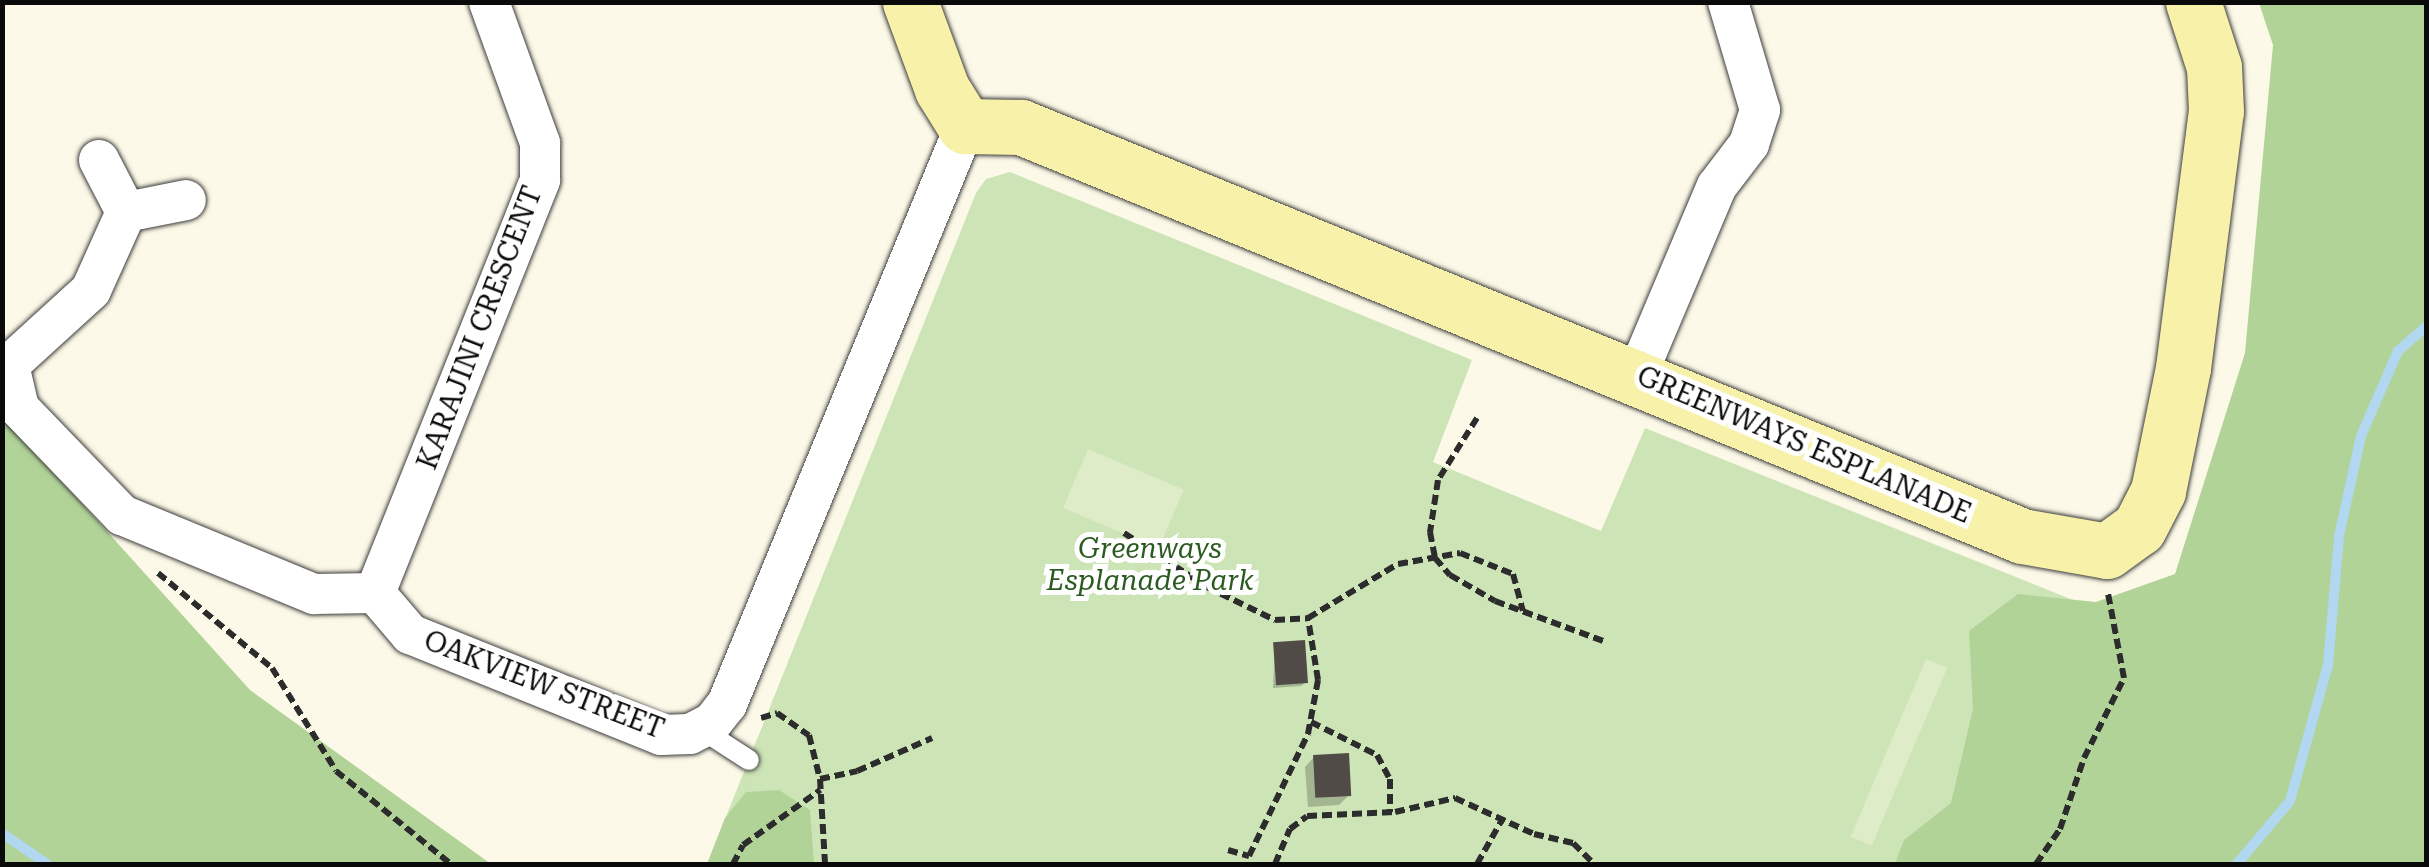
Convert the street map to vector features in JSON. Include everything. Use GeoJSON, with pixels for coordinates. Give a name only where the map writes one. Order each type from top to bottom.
{"type":"FeatureCollection","features":[{"type":"Feature","properties":{"kind":"street","name":"KARAJINI CRESCENT"},"geometry":{"type":"LineString","coordinates":[[375,593],[540,180],[540,143],[489,2]]}},
{"type":"Feature","properties":{"kind":"street"},"geometry":{"type":"LineString","coordinates":[[706,726],[727,704],[965,126],[942,90],[910,2]]}},
{"type":"Feature","properties":{"kind":"street"},"geometry":{"type":"LineString","coordinates":[[1637,375],[1717,186],[1748,144],[1760,110],[1728,2]]}},
{"type":"Feature","properties":{"kind":"street"},"geometry":{"type":"LineString","coordinates":[[2107,551],[2139,528],[2158,491],[2183,368],[2216,111],[2214,67],[2194,2]]}},
{"type":"Feature","properties":{"kind":"street","name":"GREENWAYS ESPLANADE"},"geometry":{"type":"LineString","coordinates":[[965,126],[1021,127],[1637,375],[2022,536],[2107,551]]}},
{"type":"Feature","properties":{"kind":"street"},"geometry":{"type":"LineString","coordinates":[[99,160],[126,212]]}},
{"type":"Feature","properties":{"kind":"street"},"geometry":{"type":"LineString","coordinates":[[126,212],[186,200]]}},
{"type":"Feature","properties":{"kind":"street"},"geometry":{"type":"LineString","coordinates":[[126,212],[91,290],[6,364],[18,408],[122,515],[314,594],[375,593]]}},
{"type":"Feature","properties":{"kind":"street","name":"OAKVIEW STREET"},"geometry":{"type":"LineString","coordinates":[[375,593],[410,634],[661,734],[706,726]]}},
{"type":"Feature","properties":{"kind":"lane"},"geometry":{"type":"LineString","coordinates":[[706,726],[749,760]]}},
{"type":"Feature","properties":{"kind":"path"},"geometry":{"type":"LineString","coordinates":[[1477,418],[1438,480],[1430,532],[1434,558],[1468,588],[1606,642]]}},
{"type":"Feature","properties":{"kind":"path"},"geometry":{"type":"LineString","coordinates":[[1124,533],[1122,537],[1161,554],[1195,580],[1275,620],[1308,618],[1398,564],[1475,556],[1513,574],[1523,611]]}},
{"type":"Feature","properties":{"kind":"path"},"geometry":{"type":"LineString","coordinates":[[2036,864],[2060,829],[2084,758],[2124,678],[2106,579],[2107,551]]}},
{"type":"Feature","properties":{"kind":"path"},"geometry":{"type":"LineString","coordinates":[[146,562],[272,668],[336,772],[450,864]]}},
{"type":"Feature","properties":{"kind":"path"},"geometry":{"type":"LineString","coordinates":[[1228,850],[1247,860],[1311,722],[1318,680],[1308,618]]}},
{"type":"Feature","properties":{"kind":"path"},"geometry":{"type":"LineString","coordinates":[[706,726],[745,726],[777,714],[792,719],[809,735],[820,779],[825,864]]}},
{"type":"Feature","properties":{"kind":"path"},"geometry":{"type":"LineString","coordinates":[[1311,722],[1378,755],[1390,779],[1390,812]]}},
{"type":"Feature","properties":{"kind":"path"},"geometry":{"type":"LineString","coordinates":[[820,779],[857,771],[932,738]]}},
{"type":"Feature","properties":{"kind":"path"},"geometry":{"type":"LineString","coordinates":[[733,864],[744,845],[820,790]]}},
{"type":"Feature","properties":{"kind":"path"},"geometry":{"type":"LineString","coordinates":[[1275,864],[1290,830],[1306,816],[1390,812],[1454,798],[1573,843],[1594,864]]}},
{"type":"Feature","properties":{"kind":"path"},"geometry":{"type":"LineString","coordinates":[[1477,864],[1503,818]]}},
{"type":"Feature","properties":{"kind":"green space"},"geometry":{"type":"Polygon","coordinates":[[[2259,3],[2426,3],[2426,864],[1895,864],[1904,840],[1951,803],[1973,709],[1969,631],[2018,594],[2096,602],[2175,574],[2245,353],[2273,45],[2259,3]]]}},
{"type":"Feature","properties":{"kind":"green space","name":"Greenways Esplanade Park"},"geometry":{"type":"Polygon","coordinates":[[[1010,172],[1472,360],[1433,462],[1601,531],[1645,428],[2175,641],[2064,864],[707,864],[976,193],[986,179],[1010,172]]]}},
{"type":"Feature","properties":{"kind":"green space"},"geometry":{"type":"Polygon","coordinates":[[[2,415],[250,690],[491,864],[3,864],[2,415]]]}},
{"type":"Feature","properties":{"kind":"green space"},"geometry":{"type":"Polygon","coordinates":[[[1088,449],[1184,490],[1159,549],[1063,508],[1088,449]]]}},
{"type":"Feature","properties":{"kind":"green space"},"geometry":{"type":"Polygon","coordinates":[[[1926,659],[1947,668],[1872,846],[1851,837],[1926,659]]]}},
{"type":"Feature","properties":{"kind":"green space"},"geometry":{"type":"Polygon","coordinates":[[[779,790],[810,810],[814,864],[707,864],[725,818],[746,792],[779,790]]]}},
{"type":"Feature","properties":{"kind":"building"},"geometry":{"type":"Polygon","coordinates":[[[1305,640],[1308,683],[1276,685],[1273,642],[1305,640]]]}},
{"type":"Feature","properties":{"kind":"building"},"geometry":{"type":"Polygon","coordinates":[[[1349,753],[1351,796],[1315,798],[1313,755],[1349,753]]]}},
{"type":"Feature","properties":{"kind":"waterway"},"geometry":{"type":"LineString","coordinates":[[2237,864],[2290,801],[2328,665],[2339,536],[2361,436],[2398,351],[2426,327]]}},
{"type":"Feature","properties":{"kind":"waterway"},"geometry":{"type":"LineString","coordinates":[[2,833],[47,864]]}}]}
